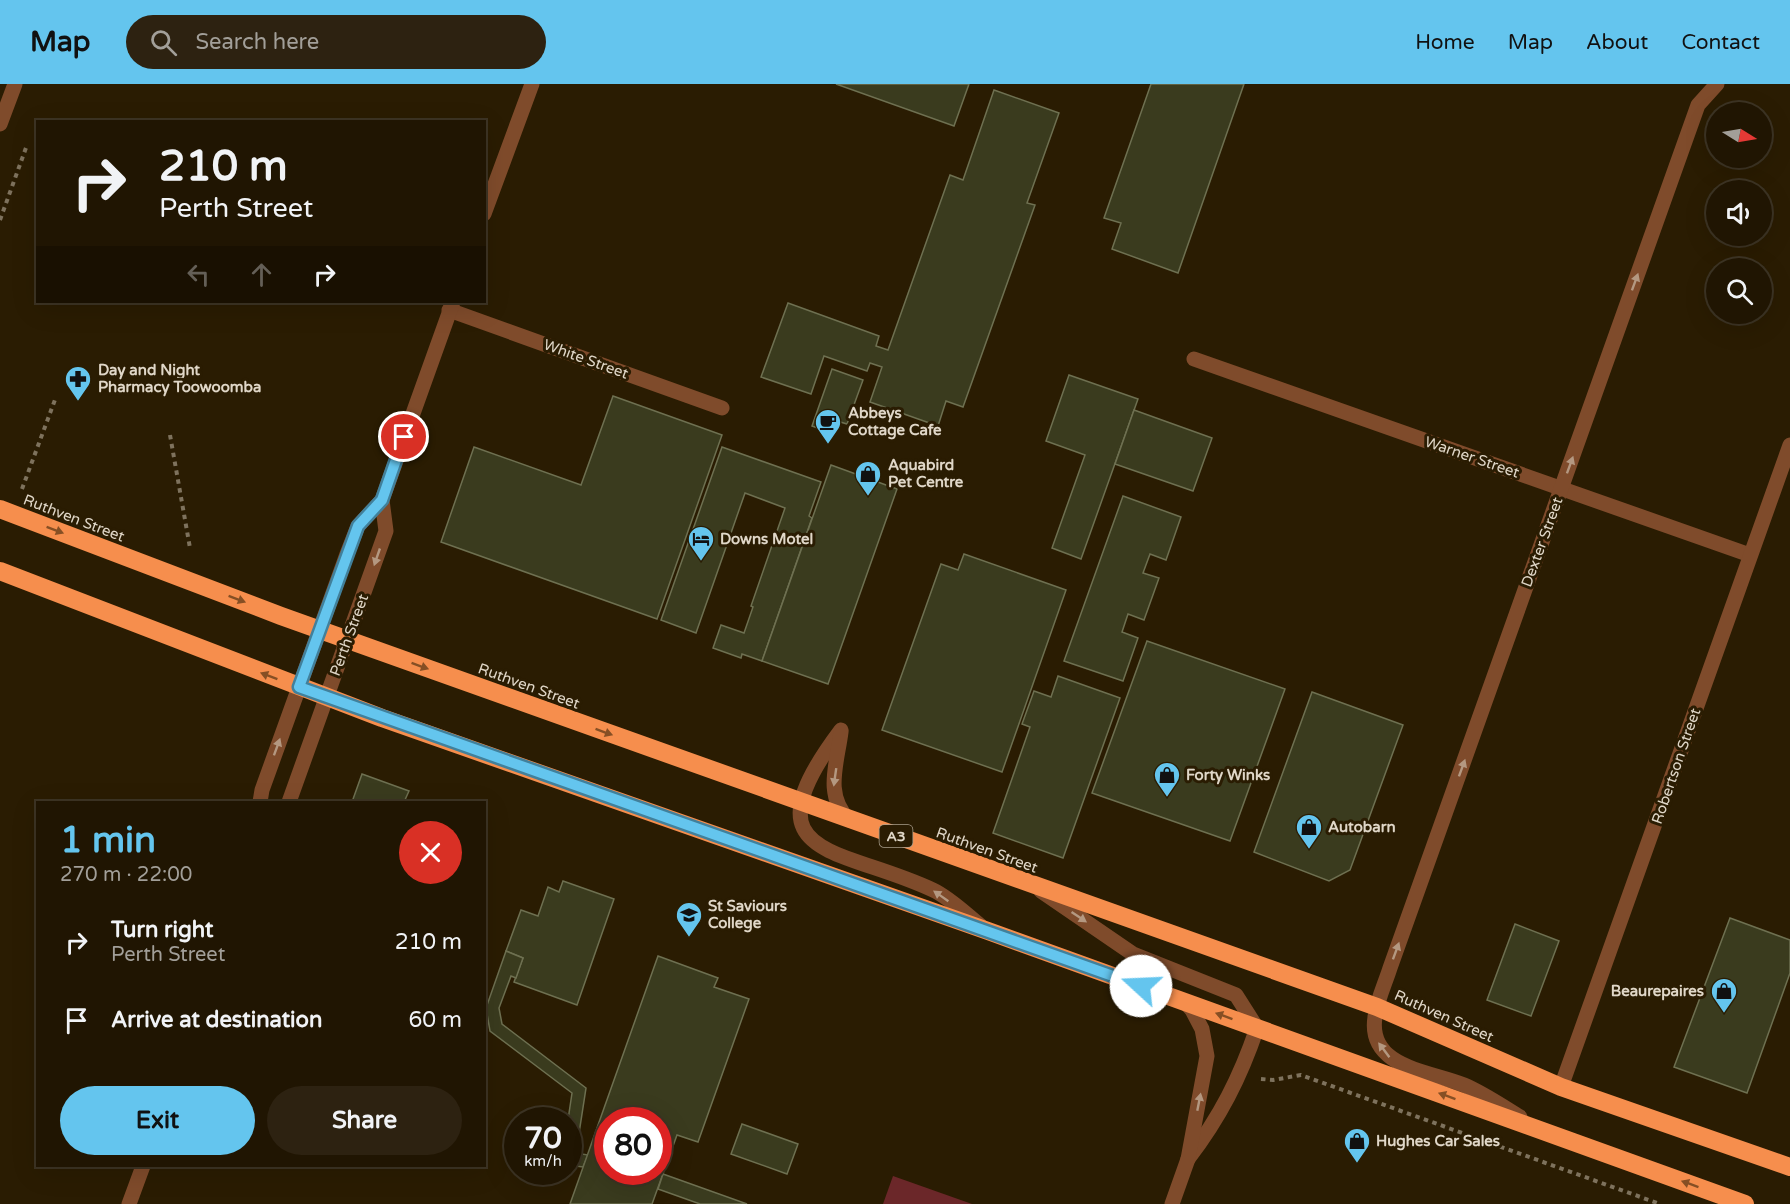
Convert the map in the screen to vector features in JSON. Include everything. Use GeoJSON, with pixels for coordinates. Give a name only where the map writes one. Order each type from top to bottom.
{"type":"FeatureCollection","features":[{"type":"Feature","properties":{"kind":"highway","name":"Ruthven Street"},"geometry":{"type":"LineString","coordinates":[[0,509],[320,630],[1377,1007],[1561,1087],[1790,1167]]}},
{"type":"Feature","properties":{"kind":"highway"},"geometry":{"type":"LineString","coordinates":[[0,571],[299,687],[988,931],[1745,1204]]}},
{"type":"Feature","properties":{"kind":"street"},"geometry":{"type":"LineString","coordinates":[[0,124],[15,84]]}},
{"type":"Feature","properties":{"kind":"street"},"geometry":{"type":"LineString","coordinates":[[486,209],[532,84]]}},
{"type":"Feature","properties":{"kind":"street","name":"Dexter Street"},"geometry":{"type":"LineString","coordinates":[[1547,1132],[1465,1085],[1401,1065],[1390,1058],[1376,1037],[1374,1027],[1377,1007],[1698,105],[1717,84]]}},
{"type":"Feature","properties":{"kind":"street","name":"White Street"},"geometry":{"type":"LineString","coordinates":[[451,306],[722,408]]}},
{"type":"Feature","properties":{"kind":"street","name":"Perth Street"},"geometry":{"type":"LineString","coordinates":[[260,801],[262,790],[358,526],[382,500],[451,306]]}},
{"type":"Feature","properties":{"kind":"street","name":"Warner Street"},"geometry":{"type":"LineString","coordinates":[[1194,358],[1750,555]]}},
{"type":"Feature","properties":{"kind":"street","name":"Robertson Street"},"geometry":{"type":"LineString","coordinates":[[1561,1087],[1790,445]]}},
{"type":"Feature","properties":{"kind":"street","name":"Perth Street"},"geometry":{"type":"LineString","coordinates":[[289,801],[386,531],[382,500]]}},
{"type":"Feature","properties":{"kind":"street"},"geometry":{"type":"LineString","coordinates":[[849,820],[836,803],[833,788],[841,729],[824,753],[801,802],[800,815],[807,837],[825,850],[934,891],[988,931]]}},
{"type":"Feature","properties":{"kind":"street"},"geometry":{"type":"LineString","coordinates":[[1031,884],[1133,954],[1236,995],[1257,1028],[1241,1072],[1222,1110],[1188,1159]]}},
{"type":"Feature","properties":{"kind":"street"},"geometry":{"type":"LineString","coordinates":[[1172,1204],[1188,1159],[1207,1056],[1202,1029],[1185,1002]]}},
{"type":"Feature","properties":{"kind":"street"},"geometry":{"type":"LineString","coordinates":[[129,1204],[143,1167]]}},
{"type":"Feature","properties":{"kind":"path"},"geometry":{"type":"LineString","coordinates":[[0,220],[27,145]]}},
{"type":"Feature","properties":{"kind":"path"},"geometry":{"type":"LineString","coordinates":[[22,489],[56,397]]}},
{"type":"Feature","properties":{"kind":"path"},"geometry":{"type":"LineString","coordinates":[[170,435],[190,548]]}},
{"type":"Feature","properties":{"kind":"path"},"geometry":{"type":"LineString","coordinates":[[1241,1072],[1265,1079],[1301,1076],[1660,1204]]}},
{"type":"Feature","properties":{"kind":"shaded area"},"geometry":{"type":"Polygon","coordinates":[[[893,1176],[972,1204],[883,1204],[893,1176]]]}},
{"type":"Feature","properties":{"kind":"building"},"geometry":{"type":"Polygon","coordinates":[[[836,84],[969,84],[954,126],[836,84]]]}},
{"type":"Feature","properties":{"kind":"building"},"geometry":{"type":"Polygon","coordinates":[[[1151,84],[1244,84],[1178,273],[1112,249],[1121,223],[1104,218],[1151,84]]]}},
{"type":"Feature","properties":{"kind":"building"},"geometry":{"type":"Polygon","coordinates":[[[994,90],[1059,113],[1027,203],[1035,205],[963,407],[946,401],[938,426],[870,402],[882,367],[870,363],[867,371],[824,356],[811,394],[761,377],[788,303],[879,336],[876,346],[888,350],[950,175],[963,180],[994,90]]]}},
{"type":"Feature","properties":{"kind":"building"},"geometry":{"type":"Polygon","coordinates":[[[832,369],[863,380],[847,424],[837,421],[832,433],[812,426],[832,369]]]}},
{"type":"Feature","properties":{"kind":"building"},"geometry":{"type":"Polygon","coordinates":[[[1069,375],[1138,399],[1081,559],[1052,548],[1085,455],[1046,441],[1069,375]]]}},
{"type":"Feature","properties":{"kind":"building"},"geometry":{"type":"Polygon","coordinates":[[[613,396],[722,435],[657,619],[441,542],[474,447],[581,485],[613,396]]]}},
{"type":"Feature","properties":{"kind":"building"},"geometry":{"type":"Polygon","coordinates":[[[1134,410],[1212,438],[1193,491],[1115,464],[1134,410]]]}},
{"type":"Feature","properties":{"kind":"building","name":"Downs Motel"},"geometry":{"type":"Polygon","coordinates":[[[722,447],[821,482],[809,516],[812,518],[762,661],[742,654],[741,658],[713,648],[721,625],[744,633],[785,508],[745,493],[696,633],[661,620],[722,447]]]}},
{"type":"Feature","properties":{"kind":"building"},"geometry":{"type":"Polygon","coordinates":[[[831,465],[897,489],[828,684],[762,661],[831,465]]]}},
{"type":"Feature","properties":{"kind":"building"},"geometry":{"type":"Polygon","coordinates":[[[1123,496],[1181,517],[1166,560],[1150,554],[1143,573],[1159,578],[1144,620],[1128,614],[1122,632],[1138,638],[1123,681],[1064,661],[1123,496]]]}},
{"type":"Feature","properties":{"kind":"building"},"geometry":{"type":"Polygon","coordinates":[[[964,554],[1066,590],[1002,772],[882,730],[941,564],[958,570],[964,554]]]}},
{"type":"Feature","properties":{"kind":"building"},"geometry":{"type":"Polygon","coordinates":[[[1147,641],[1285,689],[1230,841],[1092,793],[1147,641]]]}},
{"type":"Feature","properties":{"kind":"building"},"geometry":{"type":"Polygon","coordinates":[[[1058,676],[1120,698],[1063,858],[993,833],[1030,727],[1022,724],[1034,691],[1051,697],[1058,676]]]}},
{"type":"Feature","properties":{"kind":"building"},"geometry":{"type":"Polygon","coordinates":[[[1312,692],[1403,725],[1350,870],[1329,881],[1254,852],[1312,692]]]}},
{"type":"Feature","properties":{"kind":"building"},"geometry":{"type":"Polygon","coordinates":[[[362,774],[409,791],[404,801],[352,801],[362,774]]]}},
{"type":"Feature","properties":{"kind":"building"},"geometry":{"type":"Polygon","coordinates":[[[563,881],[614,899],[577,1005],[514,982],[523,958],[506,951],[521,910],[538,916],[548,887],[559,892],[563,881]]]}},
{"type":"Feature","properties":{"kind":"building"},"geometry":{"type":"Polygon","coordinates":[[[1730,918],[1790,940],[1790,973],[1747,1093],[1674,1067],[1730,918]]]}},
{"type":"Feature","properties":{"kind":"building"},"geometry":{"type":"Polygon","coordinates":[[[1515,924],[1559,941],[1531,1016],[1487,1000],[1515,924]]]}},
{"type":"Feature","properties":{"kind":"building"},"geometry":{"type":"Polygon","coordinates":[[[506,951],[523,958],[516,978],[511,976],[499,1008],[502,1024],[586,1088],[582,1114],[582,1107],[570,1107],[572,1093],[490,1031],[486,1008],[506,951]]]}},
{"type":"Feature","properties":{"kind":"building"},"geometry":{"type":"Polygon","coordinates":[[[658,956],[718,978],[714,987],[749,999],[698,1142],[677,1135],[672,1149],[672,1107],[604,1107],[658,956]]]}},
{"type":"Feature","properties":{"kind":"building"},"geometry":{"type":"Polygon","coordinates":[[[742,1124],[798,1144],[787,1174],[731,1154],[742,1124]]]}},
{"type":"Feature","properties":{"kind":"building"},"geometry":{"type":"Polygon","coordinates":[[[594,1136],[594,1185],[659,1185],[652,1204],[570,1204],[577,1185],[582,1185],[582,1170],[594,1136]]]}},
{"type":"Feature","properties":{"kind":"building"},"geometry":{"type":"Polygon","coordinates":[[[582,1154],[588,1155],[582,1167],[582,1154]]]}},
{"type":"Feature","properties":{"kind":"building"},"geometry":{"type":"Polygon","coordinates":[[[672,1177],[747,1204],[700,1204],[658,1189],[659,1185],[672,1185],[672,1177]]]}},
{"type":"Feature","properties":{"kind":"place","name":"Day and Night Pharmacy Toowoomba"},"geometry":{"type":"Point","coordinates":[78,402]}},
{"type":"Feature","properties":{"kind":"place","name":"Abbeys Cottage Cafe"},"geometry":{"type":"Point","coordinates":[828,445]}},
{"type":"Feature","properties":{"kind":"place","name":"Aquabird Pet Centre"},"geometry":{"type":"Point","coordinates":[868,497]}},
{"type":"Feature","properties":{"kind":"place","name":"Downs Motel"},"geometry":{"type":"Point","coordinates":[701,562]}},
{"type":"Feature","properties":{"kind":"place","name":"Forty Winks"},"geometry":{"type":"Point","coordinates":[1167,798]}},
{"type":"Feature","properties":{"kind":"place","name":"Autobarn"},"geometry":{"type":"Point","coordinates":[1309,850]}},
{"type":"Feature","properties":{"kind":"place","name":"St Saviours College"},"geometry":{"type":"Point","coordinates":[689,938]}},
{"type":"Feature","properties":{"kind":"place","name":"Beaurepaires"},"geometry":{"type":"Point","coordinates":[1724,1014]}},
{"type":"Feature","properties":{"kind":"place","name":"Hughes Car Sales"},"geometry":{"type":"Point","coordinates":[1357,1164]}},
{"type":"Feature","properties":{"kind":"route"},"geometry":{"type":"LineString","coordinates":[[404,437],[382,500],[358,526],[299,687],[1141,986]]}}]}
